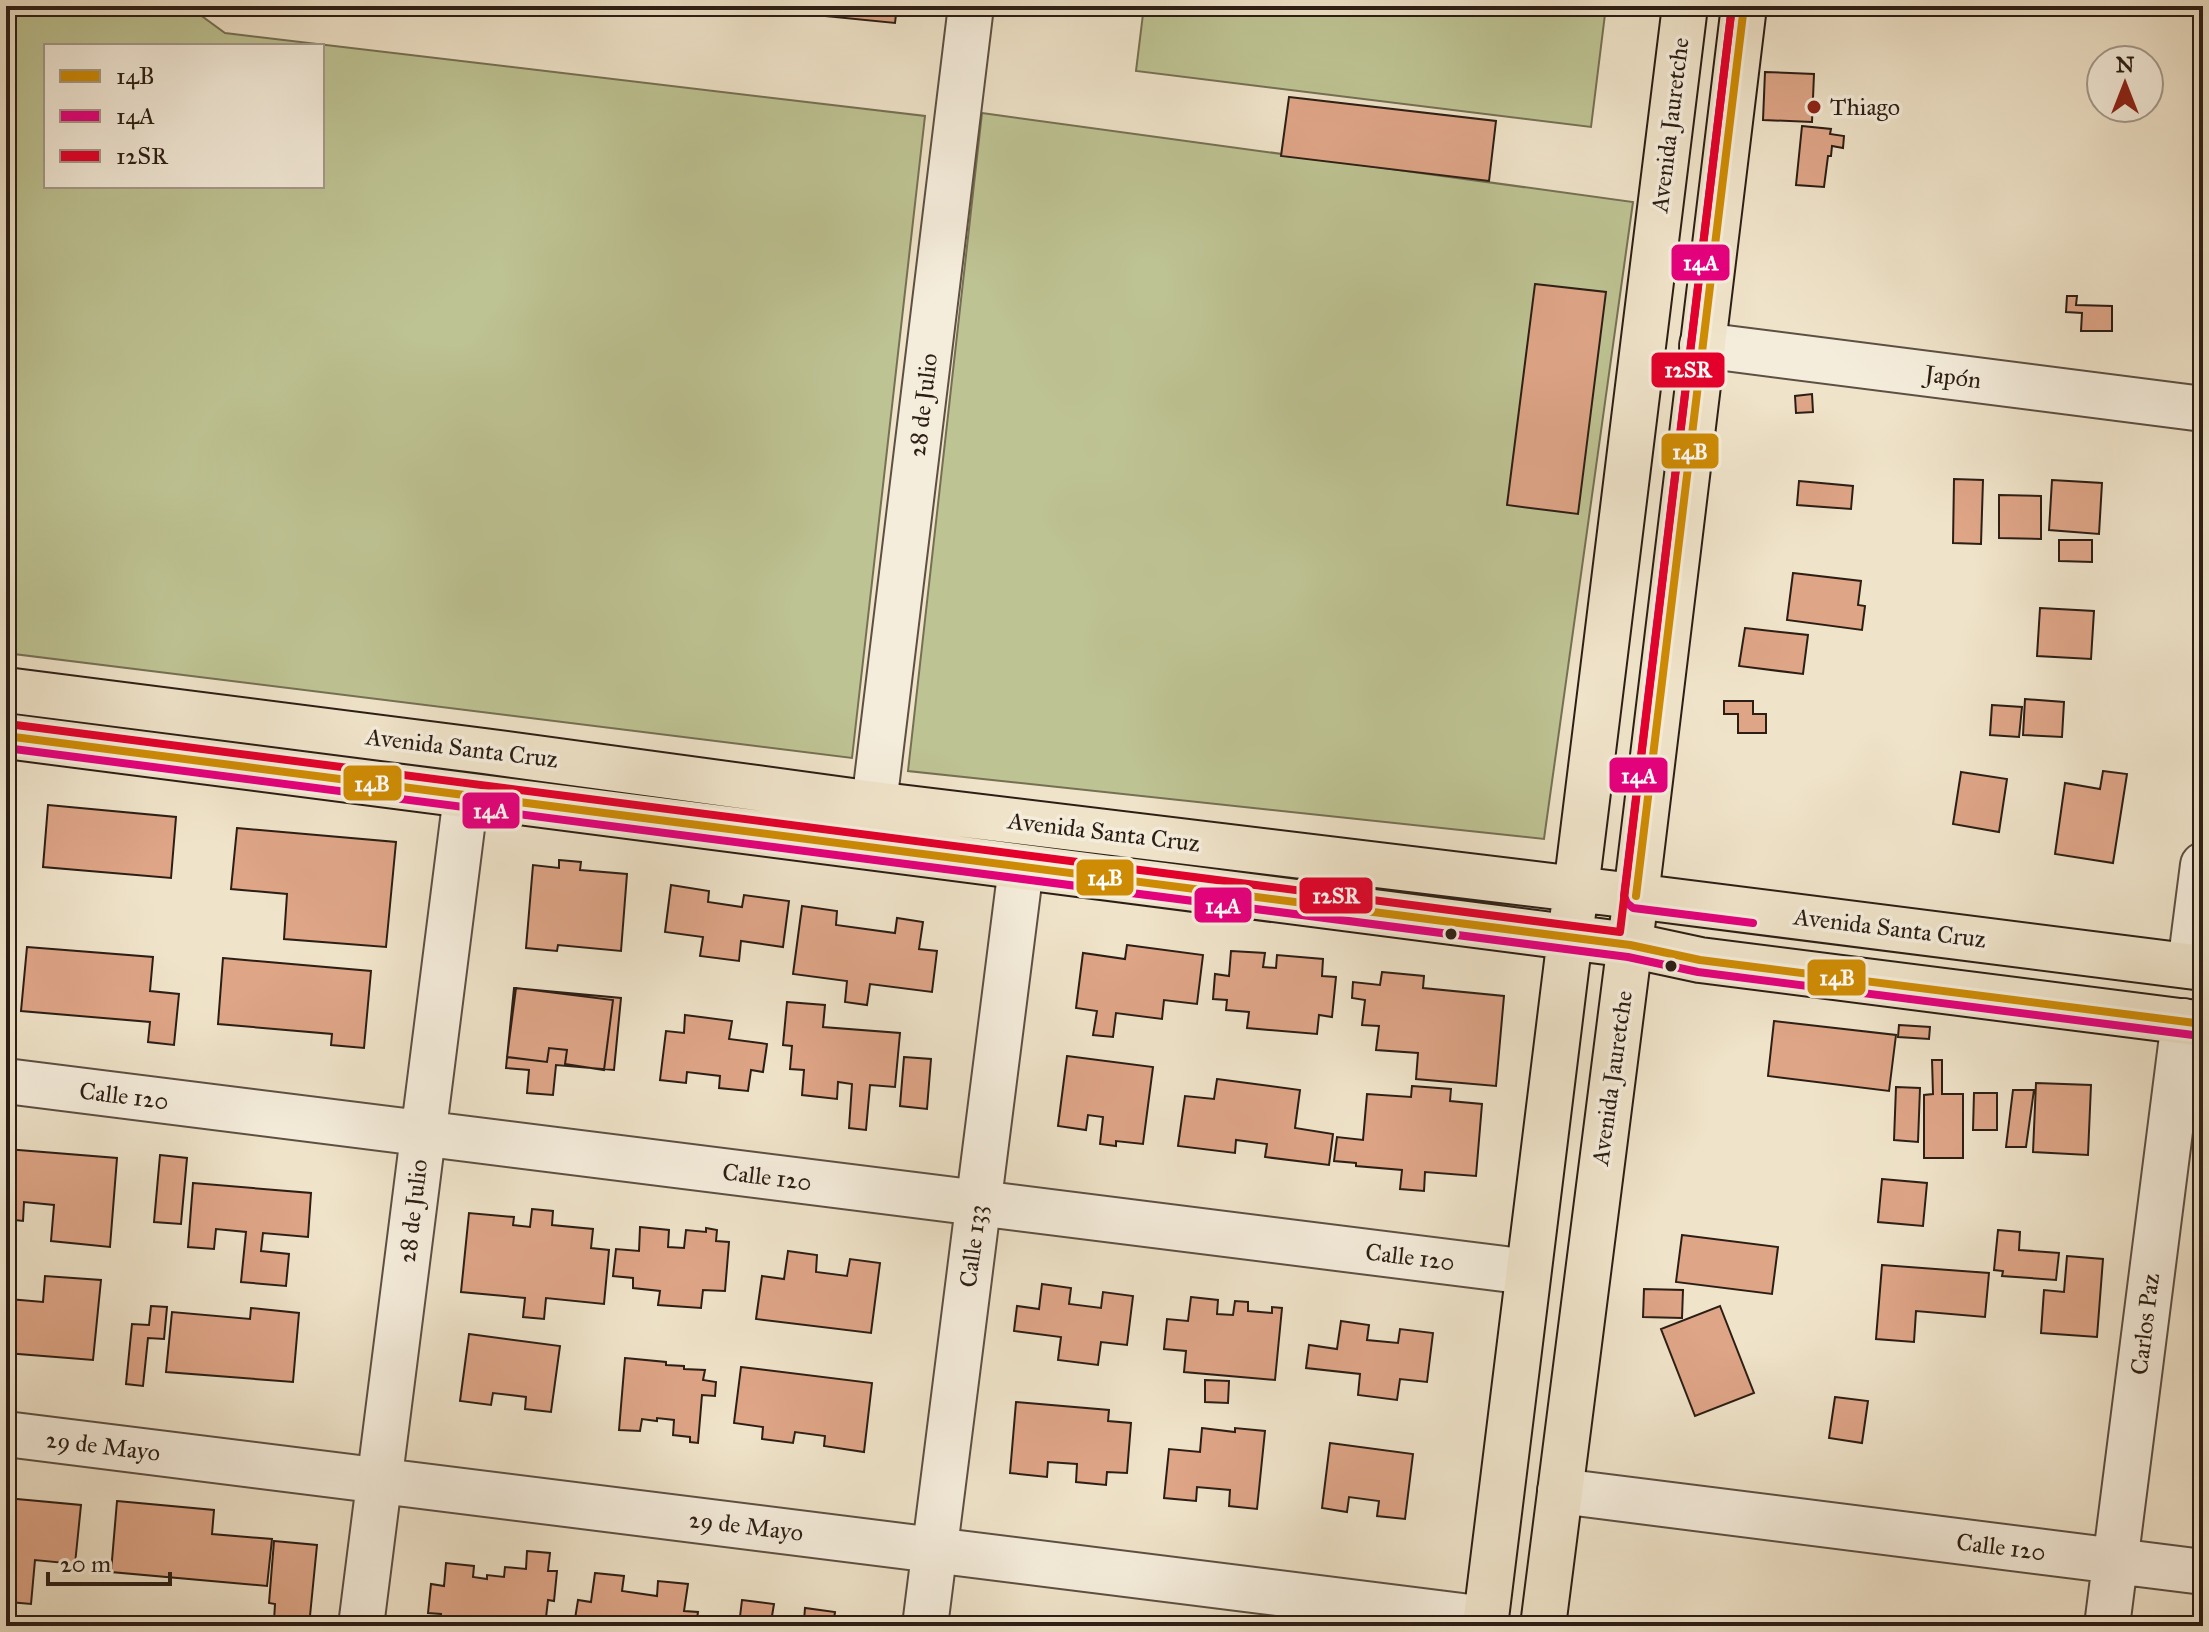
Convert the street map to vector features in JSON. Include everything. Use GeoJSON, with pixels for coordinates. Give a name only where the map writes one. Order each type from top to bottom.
{"type":"FeatureCollection","features":[{"type":"Feature","properties":{"kind":"main road","name":"Avenida Jauretche"},"geometry":{"type":"LineString","coordinates":[[1485,1623],[1685,6]]}},
{"type":"Feature","properties":{"kind":"main road","name":"Avenida Jauretche"},"geometry":{"type":"LineString","coordinates":[[1543,1626],[1630,945],[1744,6]]}},
{"type":"Feature","properties":{"kind":"main road","name":"Avenida Santa Cruz"},"geometry":{"type":"LineString","coordinates":[[6,690],[874,804],[2197,967]]}},
{"type":"Feature","properties":{"kind":"main road","name":"Avenida Santa Cruz"},"geometry":{"type":"LineString","coordinates":[[6,736],[1570,937],[1630,945],[1700,960],[2193,1022]]}},
{"type":"Feature","properties":{"kind":"street","name":"28 de Julio"},"geometry":{"type":"LineString","coordinates":[[874,804],[971,6]]}},
{"type":"Feature","properties":{"kind":"street","name":"Japón"},"geometry":{"type":"LineString","coordinates":[[1702,345],[2203,409]]}},
{"type":"Feature","properties":{"kind":"street","name":"28 de Julio"},"geometry":{"type":"LineString","coordinates":[[361,1626],[466,796]]}},
{"type":"Feature","properties":{"kind":"street"},"geometry":{"type":"LineString","coordinates":[[2197,967],[2203,865]]}},
{"type":"Feature","properties":{"kind":"street","name":"Calle 133"},"geometry":{"type":"LineString","coordinates":[[925,1626],[1021,867]]}},
{"type":"Feature","properties":{"kind":"street","name":"Carlos Paz"},"geometry":{"type":"LineString","coordinates":[[2107,1626],[2193,1022]]}},
{"type":"Feature","properties":{"kind":"street","name":"Calle 120"},"geometry":{"type":"LineString","coordinates":[[6,1081],[1528,1272]]}},
{"type":"Feature","properties":{"kind":"street","name":"29 de Mayo"},"geometry":{"type":"LineString","coordinates":[[6,1434],[934,1550],[1485,1623]]}},
{"type":"Feature","properties":{"kind":"street","name":"Calle 120"},"geometry":{"type":"LineString","coordinates":[[1560,1491],[2203,1572]]}},
{"type":"Feature","properties":{"kind":"green space"},"geometry":{"type":"Polygon","coordinates":[[[6,6],[188,6],[225,33],[318,44],[44,44],[44,188],[324,188],[324,45],[925,116],[852,758],[6,653],[6,6]]]}},
{"type":"Feature","properties":{"kind":"green space"},"geometry":{"type":"Polygon","coordinates":[[[1144,6],[1606,6],[1591,127],[1136,71],[1144,6]]]}},
{"type":"Feature","properties":{"kind":"green space"},"geometry":{"type":"Polygon","coordinates":[[[982,113],[1633,202],[1544,839],[908,771],[982,113]]]}},
{"type":"Feature","properties":{"kind":"building"},"geometry":{"type":"Polygon","coordinates":[[[725,6],[897,6],[895,23],[725,6]]]}},
{"type":"Feature","properties":{"kind":"building"},"geometry":{"type":"Polygon","coordinates":[[[1765,72],[1814,74],[1812,122],[1763,120],[1765,72]]]}},
{"type":"Feature","properties":{"kind":"building"},"geometry":{"type":"Polygon","coordinates":[[[1289,97],[1496,121],[1489,181],[1281,156],[1289,97]]]}},
{"type":"Feature","properties":{"kind":"building"},"geometry":{"type":"Polygon","coordinates":[[[1802,126],[1831,129],[1830,134],[1844,136],[1843,148],[1832,146],[1831,156],[1828,156],[1824,187],[1796,185],[1802,126]]]}},
{"type":"Feature","properties":{"kind":"building"},"geometry":{"type":"Polygon","coordinates":[[[1535,284],[1606,292],[1578,514],[1507,505],[1535,284]]]}},
{"type":"Feature","properties":{"kind":"building"},"geometry":{"type":"Polygon","coordinates":[[[2067,296],[2077,296],[2076,305],[2112,306],[2112,331],[2081,331],[2082,313],[2066,312],[2067,296]]]}},
{"type":"Feature","properties":{"kind":"building"},"geometry":{"type":"Polygon","coordinates":[[[1812,394],[1813,412],[1796,413],[1795,396],[1812,394]]]}},
{"type":"Feature","properties":{"kind":"building"},"geometry":{"type":"Polygon","coordinates":[[[1954,479],[1983,480],[1981,544],[1953,543],[1954,479]]]}},
{"type":"Feature","properties":{"kind":"building"},"geometry":{"type":"Polygon","coordinates":[[[2052,480],[2102,483],[2099,534],[2049,530],[2052,480]]]}},
{"type":"Feature","properties":{"kind":"building"},"geometry":{"type":"Polygon","coordinates":[[[1799,481],[1853,486],[1851,509],[1797,505],[1799,481]]]}},
{"type":"Feature","properties":{"kind":"building"},"geometry":{"type":"Polygon","coordinates":[[[1999,495],[2041,496],[2041,539],[1999,538],[1999,495]]]}},
{"type":"Feature","properties":{"kind":"building"},"geometry":{"type":"Polygon","coordinates":[[[2059,540],[2092,540],[2092,562],[2059,561],[2059,540]]]}},
{"type":"Feature","properties":{"kind":"building"},"geometry":{"type":"Polygon","coordinates":[[[1793,573],[1861,581],[1858,605],[1865,606],[1862,630],[1787,620],[1793,573]]]}},
{"type":"Feature","properties":{"kind":"building"},"geometry":{"type":"Polygon","coordinates":[[[2040,608],[2094,611],[2091,659],[2037,656],[2040,608]]]}},
{"type":"Feature","properties":{"kind":"building"},"geometry":{"type":"Polygon","coordinates":[[[1745,628],[1808,635],[1803,674],[1739,666],[1745,628]]]}},
{"type":"Feature","properties":{"kind":"building"},"geometry":{"type":"Polygon","coordinates":[[[2025,699],[2064,702],[2062,737],[2023,735],[2025,699]]]}},
{"type":"Feature","properties":{"kind":"building"},"geometry":{"type":"Polygon","coordinates":[[[1724,701],[1753,701],[1753,714],[1766,714],[1766,733],[1738,733],[1738,714],[1724,714],[1724,701]]]}},
{"type":"Feature","properties":{"kind":"building"},"geometry":{"type":"Polygon","coordinates":[[[1992,705],[2022,707],[2019,737],[1990,735],[1992,705]]]}},
{"type":"Feature","properties":{"kind":"building"},"geometry":{"type":"Polygon","coordinates":[[[2103,771],[2127,774],[2113,863],[2055,854],[2065,783],[2100,789],[2103,771]]]}},
{"type":"Feature","properties":{"kind":"building"},"geometry":{"type":"Polygon","coordinates":[[[1961,772],[2007,779],[1999,832],[1953,824],[1961,772]]]}},
{"type":"Feature","properties":{"kind":"building"},"geometry":{"type":"Polygon","coordinates":[[[48,805],[176,817],[171,878],[43,867],[48,805]]]}},
{"type":"Feature","properties":{"kind":"building"},"geometry":{"type":"Polygon","coordinates":[[[237,828],[396,842],[386,947],[284,939],[287,894],[231,889],[237,828]]]}},
{"type":"Feature","properties":{"kind":"building"},"geometry":{"type":"Polygon","coordinates":[[[559,860],[581,862],[580,870],[627,874],[621,951],[558,945],[557,951],[526,948],[533,865],[559,868],[559,860]]]}},
{"type":"Feature","properties":{"kind":"building"},"geometry":{"type":"Polygon","coordinates":[[[671,885],[709,891],[708,902],[742,907],[744,895],[789,901],[783,947],[741,941],[739,961],[700,956],[703,937],[665,932],[671,885]]]}},
{"type":"Feature","properties":{"kind":"building"},"geometry":{"type":"Polygon","coordinates":[[[802,906],[837,911],[836,925],[895,933],[897,918],[923,922],[919,949],[937,951],[932,992],[870,984],[867,1005],[845,1002],[847,981],[793,974],[802,906]]]}},
{"type":"Feature","properties":{"kind":"building"},"geometry":{"type":"Polygon","coordinates":[[[1127,945],[1203,955],[1197,1004],[1164,1000],[1162,1019],[1116,1013],[1113,1037],[1093,1035],[1097,1011],[1076,1008],[1083,953],[1125,959],[1127,945]]]}},
{"type":"Feature","properties":{"kind":"building"},"geometry":{"type":"Polygon","coordinates":[[[27,947],[153,957],[150,991],[179,994],[174,1045],[148,1042],[150,1022],[21,1011],[27,947]]]}},
{"type":"Feature","properties":{"kind":"building"},"geometry":{"type":"Polygon","coordinates":[[[1231,951],[1265,953],[1263,967],[1276,968],[1277,955],[1323,959],[1322,976],[1336,977],[1332,1017],[1319,1015],[1317,1034],[1247,1028],[1249,1012],[1226,1010],[1227,1000],[1213,999],[1215,974],[1229,976],[1231,951]]]}},
{"type":"Feature","properties":{"kind":"building"},"geometry":{"type":"Polygon","coordinates":[[[223,958],[371,971],[364,1048],[331,1045],[332,1034],[218,1024],[223,958]]]}},
{"type":"Feature","properties":{"kind":"building"},"geometry":{"type":"Polygon","coordinates":[[[1382,972],[1424,976],[1423,988],[1504,996],[1496,1086],[1416,1079],[1418,1053],[1376,1050],[1379,1026],[1362,1025],[1365,1000],[1352,998],[1353,982],[1380,985],[1382,972]]]}},
{"type":"Feature","properties":{"kind":"building"},"geometry":{"type":"Polygon","coordinates":[[[514,988],[621,998],[614,1070],[556,1065],[553,1095],[527,1093],[529,1070],[506,1068],[514,988]]]}},
{"type":"Feature","properties":{"kind":"building"},"geometry":{"type":"Polygon","coordinates":[[[516,988],[613,1000],[604,1070],[565,1064],[567,1050],[549,1048],[547,1062],[507,1057],[516,988]]]}},
{"type":"Feature","properties":{"kind":"building"},"geometry":{"type":"Polygon","coordinates":[[[787,1002],[825,1005],[823,1027],[900,1033],[895,1087],[870,1085],[866,1130],[849,1128],[852,1084],[838,1082],[837,1099],[802,1095],[804,1070],[790,1069],[792,1046],[783,1045],[787,1002]]]}},
{"type":"Feature","properties":{"kind":"building"},"geometry":{"type":"Polygon","coordinates":[[[685,1015],[732,1021],[729,1039],[767,1044],[763,1072],[751,1070],[748,1091],[719,1088],[720,1076],[687,1072],[686,1083],[660,1080],[666,1031],[684,1033],[685,1015]]]}},
{"type":"Feature","properties":{"kind":"building"},"geometry":{"type":"Polygon","coordinates":[[[1774,1021],[1896,1035],[1889,1091],[1768,1076],[1774,1021]]]}},
{"type":"Feature","properties":{"kind":"building"},"geometry":{"type":"Polygon","coordinates":[[[1899,1025],[1930,1027],[1929,1039],[1898,1037],[1899,1025]]]}},
{"type":"Feature","properties":{"kind":"building"},"geometry":{"type":"Polygon","coordinates":[[[1067,1056],[1153,1067],[1143,1144],[1116,1141],[1116,1146],[1100,1144],[1103,1117],[1088,1115],[1086,1130],[1058,1126],[1067,1056]]]}},
{"type":"Feature","properties":{"kind":"building"},"geometry":{"type":"Polygon","coordinates":[[[904,1057],[931,1059],[927,1109],[900,1106],[904,1057]]]}},
{"type":"Feature","properties":{"kind":"building"},"geometry":{"type":"Polygon","coordinates":[[[1932,1060],[1942,1060],[1942,1094],[1963,1094],[1963,1158],[1924,1158],[1924,1095],[1933,1094],[1932,1060]]]}},
{"type":"Feature","properties":{"kind":"building"},"geometry":{"type":"Polygon","coordinates":[[[1217,1079],[1300,1090],[1295,1128],[1333,1134],[1329,1165],[1265,1157],[1267,1144],[1236,1140],[1235,1153],[1178,1146],[1185,1096],[1214,1099],[1217,1079]]]}},
{"type":"Feature","properties":{"kind":"building"},"geometry":{"type":"Polygon","coordinates":[[[2036,1083],[2091,1085],[2088,1155],[2033,1152],[2036,1083]]]}},
{"type":"Feature","properties":{"kind":"building"},"geometry":{"type":"Polygon","coordinates":[[[1412,1086],[1451,1089],[1450,1101],[1482,1104],[1476,1176],[1425,1172],[1424,1191],[1400,1189],[1402,1170],[1334,1161],[1337,1137],[1363,1140],[1367,1094],[1411,1097],[1412,1086]]]}},
{"type":"Feature","properties":{"kind":"building"},"geometry":{"type":"Polygon","coordinates":[[[1896,1087],[1920,1088],[1918,1142],[1894,1140],[1896,1087]]]}},
{"type":"Feature","properties":{"kind":"building"},"geometry":{"type":"Polygon","coordinates":[[[2013,1090],[2034,1090],[2026,1147],[2006,1147],[2013,1090]]]}},
{"type":"Feature","properties":{"kind":"building"},"geometry":{"type":"Polygon","coordinates":[[[1974,1093],[1997,1093],[1997,1130],[1973,1130],[1974,1093]]]}},
{"type":"Feature","properties":{"kind":"building"},"geometry":{"type":"Polygon","coordinates":[[[6,1149],[117,1158],[110,1247],[51,1241],[54,1205],[24,1202],[23,1221],[6,1219],[6,1149]]]}},
{"type":"Feature","properties":{"kind":"building"},"geometry":{"type":"Polygon","coordinates":[[[160,1155],[187,1158],[181,1224],[154,1222],[160,1155]]]}},
{"type":"Feature","properties":{"kind":"building"},"geometry":{"type":"Polygon","coordinates":[[[1882,1179],[1927,1183],[1923,1226],[1878,1222],[1882,1179]]]}},
{"type":"Feature","properties":{"kind":"building"},"geometry":{"type":"Polygon","coordinates":[[[193,1183],[311,1193],[308,1237],[263,1233],[261,1251],[289,1254],[286,1286],[241,1282],[246,1232],[216,1229],[214,1249],[188,1247],[193,1183]]]}},
{"type":"Feature","properties":{"kind":"building"},"geometry":{"type":"Polygon","coordinates":[[[532,1209],[553,1211],[552,1225],[593,1229],[591,1248],[609,1250],[604,1304],[546,1298],[544,1319],[523,1317],[525,1298],[461,1292],[469,1213],[514,1217],[513,1225],[530,1227],[532,1209]]]}},
{"type":"Feature","properties":{"kind":"building"},"geometry":{"type":"Polygon","coordinates":[[[640,1227],[669,1230],[668,1247],[684,1248],[686,1230],[717,1230],[716,1241],[729,1242],[725,1291],[703,1290],[701,1308],[658,1305],[660,1291],[633,1288],[633,1278],[613,1276],[616,1249],[639,1251],[640,1227]]]}},
{"type":"Feature","properties":{"kind":"building"},"geometry":{"type":"Polygon","coordinates":[[[1998,1230],[2020,1232],[2019,1250],[2059,1253],[2056,1280],[2002,1276],[2003,1271],[1994,1270],[1998,1230]]]}},
{"type":"Feature","properties":{"kind":"building"},"geometry":{"type":"Polygon","coordinates":[[[1682,1235],[1778,1247],[1772,1294],[1676,1282],[1682,1235]]]}},
{"type":"Feature","properties":{"kind":"building"},"geometry":{"type":"Polygon","coordinates":[[[788,1251],[817,1255],[816,1272],[847,1276],[850,1259],[880,1263],[871,1333],[756,1319],[762,1276],[784,1279],[788,1251]]]}},
{"type":"Feature","properties":{"kind":"building"},"geometry":{"type":"Polygon","coordinates":[[[2067,1256],[2103,1259],[2097,1337],[2041,1333],[2044,1290],[2064,1292],[2067,1256]]]}},
{"type":"Feature","properties":{"kind":"building"},"geometry":{"type":"Polygon","coordinates":[[[1882,1265],[1989,1273],[1985,1317],[1916,1311],[1914,1342],[1876,1339],[1882,1265]]]}},
{"type":"Feature","properties":{"kind":"building"},"geometry":{"type":"Polygon","coordinates":[[[6,1268],[12,1269],[9,1299],[43,1302],[45,1276],[101,1280],[93,1360],[6,1353],[6,1268]]]}},
{"type":"Feature","properties":{"kind":"building"},"geometry":{"type":"Polygon","coordinates":[[[1042,1284],[1071,1288],[1069,1304],[1101,1308],[1103,1292],[1133,1296],[1127,1345],[1101,1342],[1098,1365],[1058,1360],[1061,1337],[1014,1331],[1017,1306],[1039,1309],[1042,1284]]]}},
{"type":"Feature","properties":{"kind":"building"},"geometry":{"type":"Polygon","coordinates":[[[1644,1289],[1683,1290],[1682,1318],[1643,1317],[1644,1289]]]}},
{"type":"Feature","properties":{"kind":"building"},"geometry":{"type":"Polygon","coordinates":[[[1191,1297],[1218,1300],[1217,1314],[1233,1315],[1235,1301],[1248,1302],[1248,1311],[1272,1313],[1272,1307],[1282,1308],[1275,1380],[1184,1372],[1186,1351],[1164,1349],[1167,1319],[1188,1321],[1191,1297]]]}},
{"type":"Feature","properties":{"kind":"building"},"geometry":{"type":"Polygon","coordinates":[[[151,1306],[167,1307],[164,1339],[148,1338],[143,1386],[126,1384],[132,1324],[149,1325],[151,1306]]]}},
{"type":"Feature","properties":{"kind":"building"},"geometry":{"type":"Polygon","coordinates":[[[1720,1306],[1754,1393],[1695,1416],[1661,1329],[1720,1306]]]}},
{"type":"Feature","properties":{"kind":"building"},"geometry":{"type":"Polygon","coordinates":[[[251,1308],[299,1313],[293,1382],[166,1372],[172,1312],[250,1319],[251,1308]]]}},
{"type":"Feature","properties":{"kind":"building"},"geometry":{"type":"Polygon","coordinates":[[[1341,1321],[1369,1325],[1367,1340],[1398,1343],[1400,1329],[1433,1333],[1427,1382],[1400,1379],[1397,1400],[1358,1395],[1360,1374],[1306,1368],[1309,1345],[1337,1349],[1341,1321]]]}},
{"type":"Feature","properties":{"kind":"building"},"geometry":{"type":"Polygon","coordinates":[[[469,1334],[560,1346],[551,1412],[525,1409],[526,1397],[493,1393],[491,1405],[460,1401],[469,1334]]]}},
{"type":"Feature","properties":{"kind":"building"},"geometry":{"type":"Polygon","coordinates":[[[625,1358],[705,1370],[703,1380],[716,1382],[715,1396],[702,1395],[698,1443],[690,1442],[690,1437],[673,1435],[674,1420],[642,1419],[640,1431],[619,1430],[625,1358]]]}},
{"type":"Feature","properties":{"kind":"building"},"geometry":{"type":"Polygon","coordinates":[[[741,1367],[872,1383],[864,1452],[824,1446],[825,1436],[795,1432],[793,1443],[762,1439],[763,1427],[734,1423],[741,1367]]]}},
{"type":"Feature","properties":{"kind":"building"},"geometry":{"type":"Polygon","coordinates":[[[1205,1380],[1229,1381],[1228,1403],[1205,1402],[1205,1380]]]}},
{"type":"Feature","properties":{"kind":"building"},"geometry":{"type":"Polygon","coordinates":[[[1835,1397],[1868,1401],[1862,1443],[1829,1438],[1835,1397]]]}},
{"type":"Feature","properties":{"kind":"building"},"geometry":{"type":"Polygon","coordinates":[[[1016,1402],[1109,1410],[1108,1421],[1131,1423],[1127,1473],[1107,1472],[1106,1485],[1076,1482],[1077,1464],[1048,1462],[1047,1477],[1010,1473],[1016,1402]]]}},
{"type":"Feature","properties":{"kind":"building"},"geometry":{"type":"Polygon","coordinates":[[[1202,1428],[1235,1432],[1235,1428],[1265,1431],[1257,1509],[1229,1506],[1230,1490],[1197,1487],[1196,1501],[1164,1498],[1169,1449],[1200,1452],[1202,1428]]]}},
{"type":"Feature","properties":{"kind":"building"},"geometry":{"type":"Polygon","coordinates":[[[1330,1443],[1413,1454],[1405,1519],[1377,1516],[1379,1501],[1349,1497],[1347,1512],[1322,1508],[1330,1443]]]}},
{"type":"Feature","properties":{"kind":"building"},"geometry":{"type":"Polygon","coordinates":[[[6,1498],[81,1505],[75,1564],[35,1560],[31,1604],[9,1602],[13,1558],[6,1557],[6,1498]]]}},
{"type":"Feature","properties":{"kind":"building"},"geometry":{"type":"Polygon","coordinates":[[[117,1501],[214,1510],[212,1534],[272,1539],[267,1586],[111,1572],[117,1501]]]}},
{"type":"Feature","properties":{"kind":"building"},"geometry":{"type":"Polygon","coordinates":[[[274,1541],[317,1545],[309,1626],[281,1626],[281,1622],[274,1621],[275,1604],[269,1603],[274,1541]]]}},
{"type":"Feature","properties":{"kind":"building"},"geometry":{"type":"Polygon","coordinates":[[[527,1551],[550,1553],[548,1571],[557,1571],[554,1601],[548,1600],[545,1626],[440,1626],[441,1614],[428,1613],[431,1584],[444,1586],[446,1563],[474,1566],[473,1577],[504,1577],[505,1567],[526,1569],[527,1551]]]}},
{"type":"Feature","properties":{"kind":"building"},"geometry":{"type":"Polygon","coordinates":[[[595,1573],[624,1576],[622,1591],[657,1596],[658,1581],[688,1584],[684,1611],[698,1612],[696,1626],[574,1625],[578,1600],[591,1602],[595,1573]]]}},
{"type":"Feature","properties":{"kind":"building"},"geometry":{"type":"Polygon","coordinates":[[[742,1600],[774,1604],[772,1616],[804,1621],[805,1608],[835,1612],[833,1626],[728,1626],[728,1623],[739,1625],[742,1600]]]}},
{"type":"Feature","properties":{"kind":"transit line","name":"14A"},"geometry":{"type":"LineString","coordinates":[[1732,6],[1624,896],[1633,908],[1753,923]]}},
{"type":"Feature","properties":{"kind":"transit line","name":"12SR"},"geometry":{"type":"LineString","coordinates":[[8,724],[1620,932],[1732,6]]}},
{"type":"Feature","properties":{"kind":"transit line","name":"14B"},"geometry":{"type":"LineString","coordinates":[[1636,896],[1744,6]]}},
{"type":"Feature","properties":{"kind":"transit line","name":"14B"},"geometry":{"type":"LineString","coordinates":[[6,736],[1630,945],[1700,960],[2203,1024]]}},
{"type":"Feature","properties":{"kind":"transit line","name":"14A"},"geometry":{"type":"LineString","coordinates":[[6,748],[1628,957],[1698,972],[2201,1036]]}},
{"type":"Feature","properties":{"kind":"place","name":"Thiago"},"geometry":{"type":"Point","coordinates":[1814,107]}}]}
